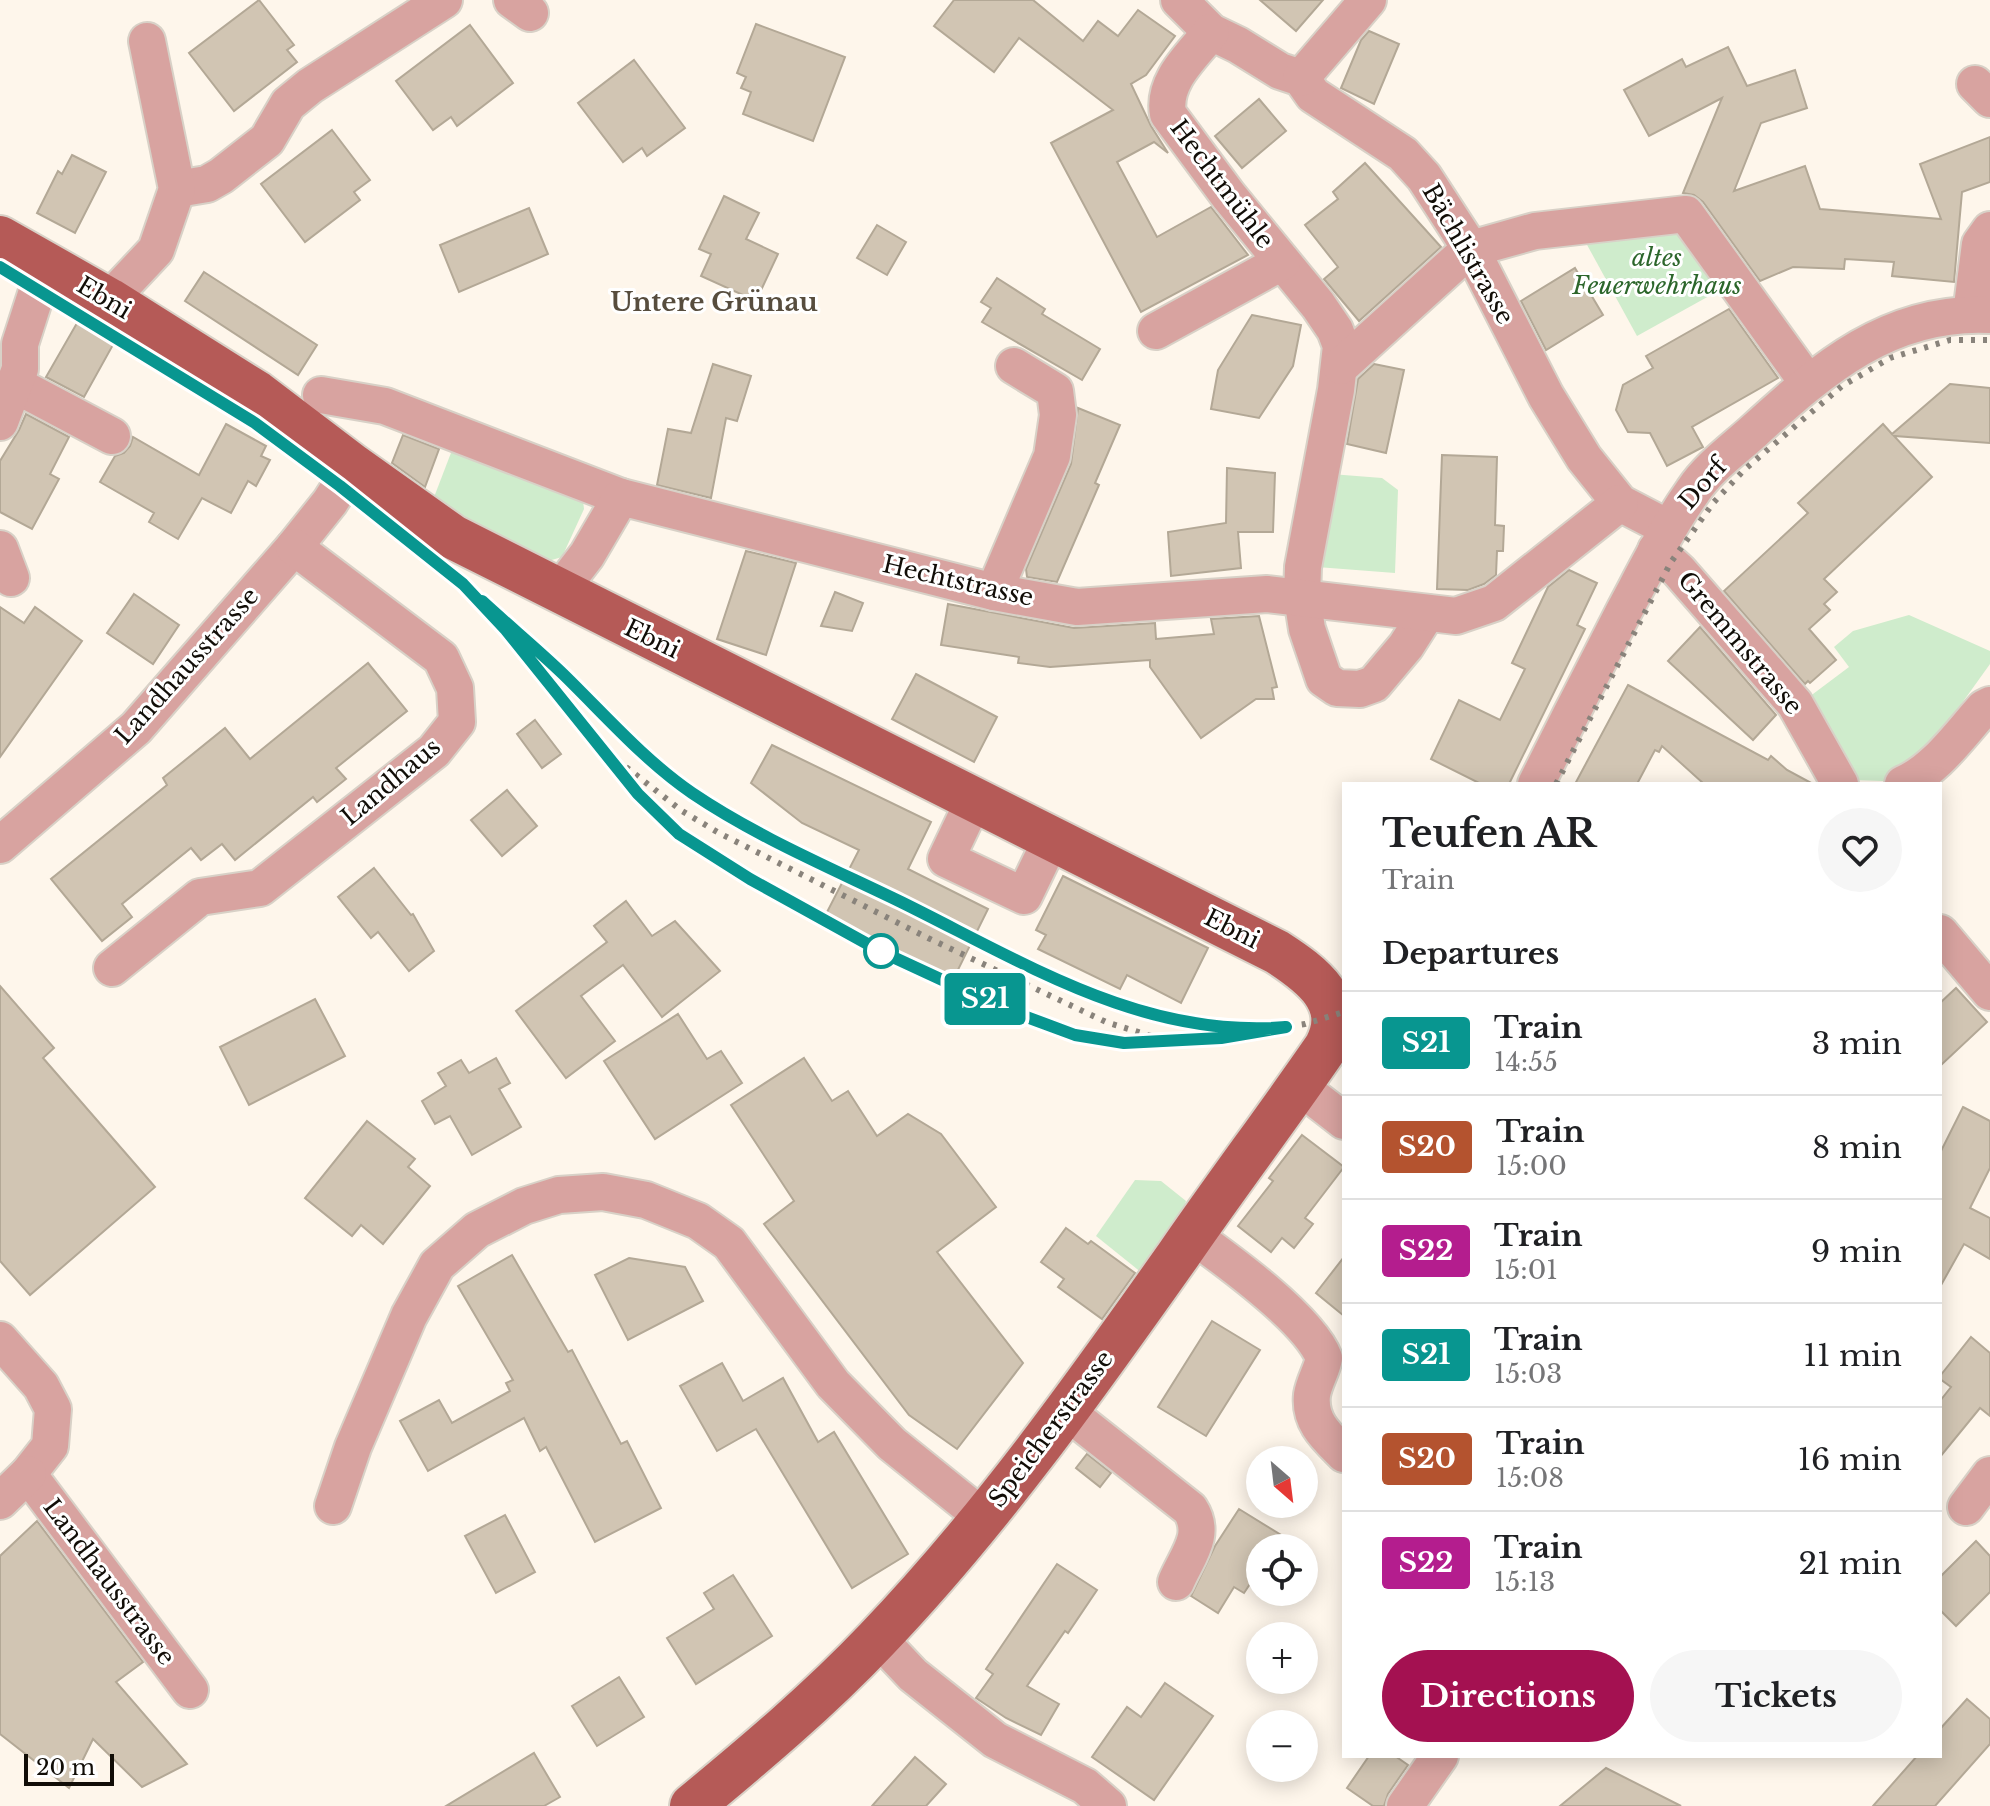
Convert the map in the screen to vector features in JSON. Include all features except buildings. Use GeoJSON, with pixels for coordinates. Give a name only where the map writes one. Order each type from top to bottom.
{"type":"FeatureCollection","features":[{"type":"Feature","properties":{"kind":"main road","name":"Ebni"},"geometry":{"type":"LineString","coordinates":[[0,238],[109,300],[257,393],[453,537],[1277,952],[1336,994]]}},
{"type":"Feature","properties":{"kind":"main road","name":"Speicherstrasse"},"geometry":{"type":"LineString","coordinates":[[692,1806],[791,1724],[878,1638],[984,1518],[1066,1411],[1299,1086],[1333,1034],[1336,994]]}},
{"type":"Feature","properties":{"kind":"street"},"geometry":{"type":"LineString","coordinates":[[177,189],[207,184],[221,176],[267,140],[288,104],[310,86],[444,0]]}},
{"type":"Feature","properties":{"kind":"street","name":"Bächlistrasse"},"geometry":{"type":"LineString","coordinates":[[1179,0],[1211,32],[1280,71],[1301,78],[1313,95],[1403,154],[1424,177],[1472,251],[1558,415],[1584,458],[1620,503],[1662,539]]}},
{"type":"Feature","properties":{"kind":"street"},"geometry":{"type":"LineString","coordinates":[[1301,78],[1368,0]]}},
{"type":"Feature","properties":{"kind":"street","name":"Hechtmühle"},"geometry":{"type":"LineString","coordinates":[[1211,32],[1171,84],[1168,114],[1228,195],[1318,305],[1335,330],[1341,346],[1341,366]]}},
{"type":"Feature","properties":{"kind":"street"},"geometry":{"type":"LineString","coordinates":[[109,300],[156,250],[177,189],[147,41]]}},
{"type":"Feature","properties":{"kind":"street"},"geometry":{"type":"LineString","coordinates":[[1427,613],[1406,646],[1374,684],[1360,689],[1337,688],[1319,671],[1307,629],[1302,597],[1303,567],[1341,366],[1461,257],[1485,245],[1535,231],[1686,214],[1808,383]]}},
{"type":"Feature","properties":{"kind":"street"},"geometry":{"type":"LineString","coordinates":[[1981,314],[1980,244],[1990,230]]}},
{"type":"Feature","properties":{"kind":"street"},"geometry":{"type":"LineString","coordinates":[[1156,331],[1282,262]]}},
{"type":"Feature","properties":{"kind":"street"},"geometry":{"type":"LineString","coordinates":[[0,422],[20,369],[20,344],[38,288],[49,265]]}},
{"type":"Feature","properties":{"kind":"street","name":"Dorf"},"geometry":{"type":"LineString","coordinates":[[1537,782],[1662,539],[1695,487],[1808,383],[1847,354],[1898,329],[1931,319],[1981,314]]}},
{"type":"Feature","properties":{"kind":"street"},"geometry":{"type":"LineString","coordinates":[[994,592],[1052,456],[1058,415],[1055,391],[1014,366]]}},
{"type":"Feature","properties":{"kind":"street"},"geometry":{"type":"LineString","coordinates":[[14,384],[112,436]]}},
{"type":"Feature","properties":{"kind":"street","name":"Hechtstrasse"},"geometry":{"type":"LineString","coordinates":[[321,395],[385,406],[621,497],[994,592],[1077,607],[1267,594],[1456,616],[1494,603],[1620,503]]}},
{"type":"Feature","properties":{"kind":"street","name":"Landhausstrasse"},"geometry":{"type":"LineString","coordinates":[[0,845],[136,728],[294,547],[330,502],[353,466]]}},
{"type":"Feature","properties":{"kind":"street"},"geometry":{"type":"LineString","coordinates":[[560,590],[587,555],[621,497]]}},
{"type":"Feature","properties":{"kind":"street","name":"Gremmstrasse"},"geometry":{"type":"LineString","coordinates":[[1662,539],[1671,562],[1795,704],[1839,782]]}},
{"type":"Feature","properties":{"kind":"street","name":"Landhaus"},"geometry":{"type":"LineString","coordinates":[[112,968],[200,897],[260,888],[434,751],[457,722],[455,688],[441,658],[294,547]]}},
{"type":"Feature","properties":{"kind":"street"},"geometry":{"type":"LineString","coordinates":[[1908,782],[1929,768],[1990,705]]}},
{"type":"Feature","properties":{"kind":"street"},"geometry":{"type":"LineString","coordinates":[[975,798],[946,859],[1024,896],[1052,838]]}},
{"type":"Feature","properties":{"kind":"street"},"geometry":{"type":"LineString","coordinates":[[1942,935],[1990,992]]}},
{"type":"Feature","properties":{"kind":"street"},"geometry":{"type":"LineString","coordinates":[[1299,1086],[1342,1119]]}},
{"type":"Feature","properties":{"kind":"street"},"geometry":{"type":"LineString","coordinates":[[333,1506],[353,1447],[409,1316],[437,1265],[477,1230],[524,1206],[559,1195],[603,1192],[646,1200],[698,1221],[729,1243],[833,1384],[892,1444],[984,1518]]}},
{"type":"Feature","properties":{"kind":"street"},"geometry":{"type":"LineString","coordinates":[[1192,1235],[1234,1265],[1283,1308],[1320,1347],[1324,1358],[1312,1393],[1313,1415],[1321,1430],[1342,1452]]}},
{"type":"Feature","properties":{"kind":"street","name":"Landhausstrasse"},"geometry":{"type":"LineString","coordinates":[[0,1340],[41,1386],[53,1409],[50,1446],[28,1474],[0,1501]]}},
{"type":"Feature","properties":{"kind":"street"},"geometry":{"type":"LineString","coordinates":[[1066,1411],[1190,1509],[1198,1521],[1198,1533],[1176,1582]]}},
{"type":"Feature","properties":{"kind":"street","name":"Landhausstrasse"},"geometry":{"type":"LineString","coordinates":[[28,1474],[190,1690]]}},
{"type":"Feature","properties":{"kind":"street"},"geometry":{"type":"LineString","coordinates":[[1966,1507],[1990,1475]]}},
{"type":"Feature","properties":{"kind":"street"},"geometry":{"type":"LineString","coordinates":[[878,1638],[913,1675],[995,1740],[1085,1786],[1108,1806]]}},
{"type":"Feature","properties":{"kind":"street"},"geometry":{"type":"LineString","coordinates":[[1405,1806],[1439,1758]]}},
{"type":"Feature","properties":{"kind":"green space","name":"altes Feuerwehrhaus"},"geometry":{"type":"Polygon","coordinates":[[[1682,221],[1729,285],[1637,336],[1580,232],[1682,221]]]}},
{"type":"Feature","properties":{"kind":"green space"},"geometry":{"type":"Polygon","coordinates":[[[454,445],[583,500],[584,509],[562,557],[541,563],[431,505],[454,445]]]}},
{"type":"Feature","properties":{"kind":"green space"},"geometry":{"type":"Polygon","coordinates":[[[1331,474],[1382,478],[1398,490],[1395,573],[1317,567],[1331,474]]]}},
{"type":"Feature","properties":{"kind":"green space"},"geometry":{"type":"Polygon","coordinates":[[[1909,615],[1990,651],[1990,664],[1914,770],[1883,781],[1853,780],[1805,700],[1849,667],[1834,647],[1853,631],[1909,615]]]}},
{"type":"Feature","properties":{"kind":"green space"},"geometry":{"type":"Polygon","coordinates":[[[1135,1180],[1161,1181],[1186,1201],[1179,1223],[1142,1273],[1096,1236],[1135,1180]]]}},
{"type":"Feature","properties":{"kind":"railway"},"geometry":{"type":"LineString","coordinates":[[0,267],[255,423],[340,486],[463,584],[560,671],[642,752],[691,792],[742,823],[1081,990],[1182,1021],[1232,1028],[1286,1027]]}},
{"type":"Feature","properties":{"kind":"railway"},"geometry":{"type":"LineString","coordinates":[[1557,782],[1671,562],[1714,502],[1744,470],[1842,386],[1890,358],[1950,340],[1990,340]]}},
{"type":"Feature","properties":{"kind":"railway"},"geometry":{"type":"LineString","coordinates":[[514,641],[613,765],[662,819],[702,849],[799,908],[882,952],[1005,1009],[1075,1035],[1124,1043],[1227,1037]]}},
{"type":"Feature","properties":{"kind":"railway"},"geometry":{"type":"LineString","coordinates":[[626,767],[682,811],[719,833],[928,938],[1106,1022],[1151,1036]]}},
{"type":"Feature","properties":{"kind":"railway"},"geometry":{"type":"LineString","coordinates":[[1278,1028],[1305,1024],[1342,1013]]}},
{"type":"Feature","properties":{"kind":"train","name":"S21"},"geometry":{"type":"LineString","coordinates":[[0,267],[255,423],[463,584],[506,630],[613,765],[662,819],[702,849],[799,908],[882,952],[1005,1009],[1095,1040],[1124,1043],[1221,1038],[1286,1027],[1240,1030],[1206,1027],[1135,1010],[1081,990],[742,823],[691,792],[642,752],[560,671],[482,601]]}},
{"type":"Feature","properties":{"kind":"district","name":"Untere Grünau"},"geometry":{"type":"Point","coordinates":[714,302]}}]}
